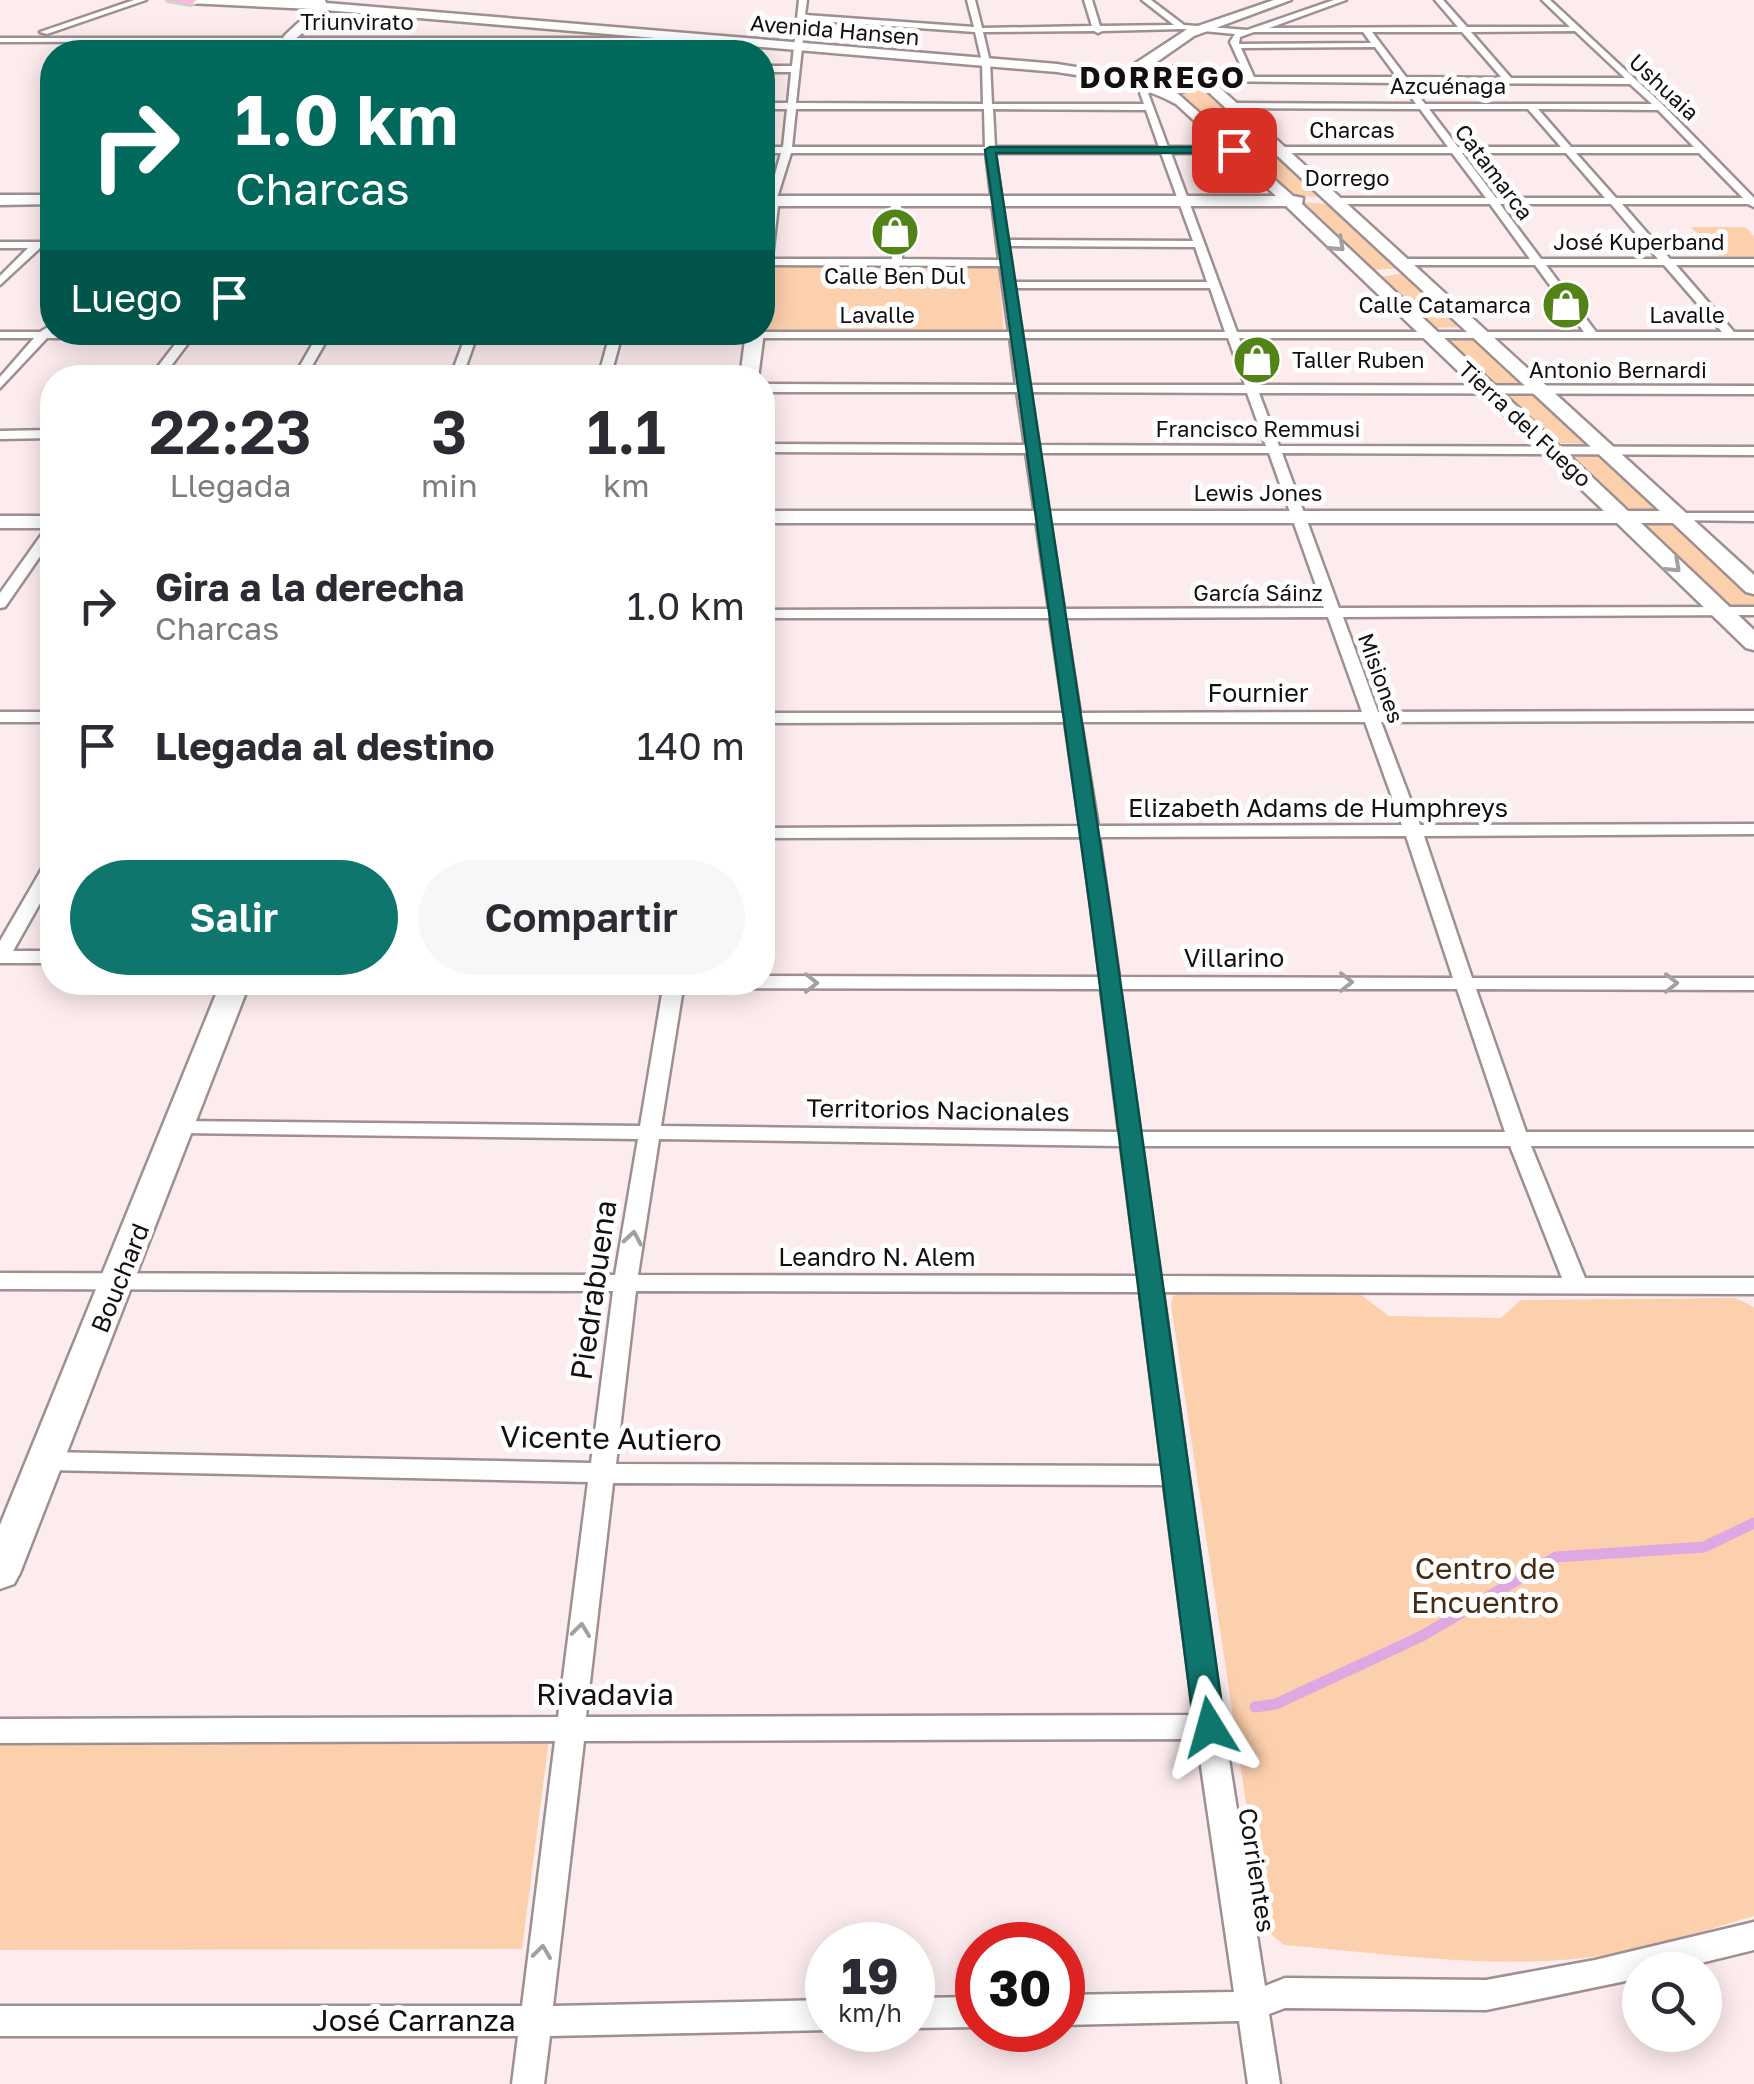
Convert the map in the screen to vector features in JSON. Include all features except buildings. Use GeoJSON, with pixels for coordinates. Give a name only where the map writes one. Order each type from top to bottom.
{"type":"FeatureCollection","features":[{"type":"Feature","properties":{"kind":"main road"},"geometry":{"type":"LineString","coordinates":[[174,0],[189,0]]}},
{"type":"Feature","properties":{"kind":"street"},"geometry":{"type":"LineString","coordinates":[[14,40],[100,17],[142,0]]}},
{"type":"Feature","properties":{"kind":"street","name":"Avenida Hansen"},"geometry":{"type":"LineString","coordinates":[[189,0],[319,4],[750,40]]}},
{"type":"Feature","properties":{"kind":"street","name":"Avenida Hansen"},"geometry":{"type":"LineString","coordinates":[[298,0],[714,40]]}},
{"type":"Feature","properties":{"kind":"street"},"geometry":{"type":"LineString","coordinates":[[775,179],[787,150],[803,0]]}},
{"type":"Feature","properties":{"kind":"street","name":"Corrientes"},"geometry":{"type":"LineString","coordinates":[[972,0],[985,60],[990,150],[1090,834],[1174,1476],[1264,2084]]}},
{"type":"Feature","properties":{"kind":"street"},"geometry":{"type":"LineString","coordinates":[[1088,0],[1098,31]]}},
{"type":"Feature","properties":{"kind":"street"},"geometry":{"type":"LineString","coordinates":[[1146,0],[1182,27]]}},
{"type":"Feature","properties":{"kind":"street"},"geometry":{"type":"LineString","coordinates":[[1130,73],[1151,63],[1168,46],[1198,29],[1285,0]]}},
{"type":"Feature","properties":{"kind":"street"},"geometry":{"type":"LineString","coordinates":[[1249,75],[1234,38],[1342,0]]}},
{"type":"Feature","properties":{"kind":"street"},"geometry":{"type":"LineString","coordinates":[[1439,0],[1505,77]]}},
{"type":"Feature","properties":{"kind":"street","name":"Ushuaia"},"geometry":{"type":"LineString","coordinates":[[1546,0],[1660,107],[1752,202]]}},
{"type":"Feature","properties":{"kind":"street"},"geometry":{"type":"LineString","coordinates":[[288,39],[320,13],[319,4]]}},
{"type":"Feature","properties":{"kind":"street"},"geometry":{"type":"LineString","coordinates":[[801,17],[978,30],[1574,30]]}},
{"type":"Feature","properties":{"kind":"street"},"geometry":{"type":"LineString","coordinates":[[491,40],[500,22]]}},
{"type":"Feature","properties":{"kind":"street","name":"Catamarca"},"geometry":{"type":"LineString","coordinates":[[1366,30],[1593,336]]}},
{"type":"Feature","properties":{"kind":"street","name":"Triunvirato"},"geometry":{"type":"LineString","coordinates":[[0,42],[714,40]]}},
{"type":"Feature","properties":{"kind":"street","name":"Avenida Hansen"},"geometry":{"type":"LineString","coordinates":[[775,42],[1130,73]]}},
{"type":"Feature","properties":{"kind":"street","name":"Avenida Hansen"},"geometry":{"type":"LineString","coordinates":[[775,43],[798,44]]}},
{"type":"Feature","properties":{"kind":"street","name":"Tierra del Fuego"},"geometry":{"type":"LineString","coordinates":[[1168,46],[1608,448],[1754,587]]}},
{"type":"Feature","properties":{"kind":"street"},"geometry":{"type":"LineString","coordinates":[[1236,46],[1378,46]]}},
{"type":"Feature","properties":{"kind":"street"},"geometry":{"type":"LineString","coordinates":[[1130,73],[1171,68],[1201,77],[1630,81]]}},
{"type":"Feature","properties":{"kind":"street"},"geometry":{"type":"LineString","coordinates":[[775,69],[794,69]]}},
{"type":"Feature","properties":{"kind":"street","name":"Tierra del Fuego"},"geometry":{"type":"LineString","coordinates":[[1130,73],[1181,101],[1754,643]]}},
{"type":"Feature","properties":{"kind":"street"},"geometry":{"type":"LineString","coordinates":[[1505,77],[1621,73]]}},
{"type":"Feature","properties":{"kind":"street"},"geometry":{"type":"LineString","coordinates":[[1153,88],[1190,87],[1201,77]]}},
{"type":"Feature","properties":{"kind":"street","name":"Misiones"},"geometry":{"type":"LineString","coordinates":[[1153,88],[1144,93],[1163,150],[1235,336],[1297,518],[1414,833],[1516,1138],[1576,1284]]}},
{"type":"Feature","properties":{"kind":"street"},"geometry":{"type":"LineString","coordinates":[[775,106],[1149,107]]}},
{"type":"Feature","properties":{"kind":"street","name":"Azcuénaga"},"geometry":{"type":"LineString","coordinates":[[1236,106],[1660,107]]}},
{"type":"Feature","properties":{"kind":"street"},"geometry":{"type":"LineString","coordinates":[[1532,106],[1731,334]]}},
{"type":"Feature","properties":{"kind":"street","name":"Charcas"},"geometry":{"type":"LineString","coordinates":[[775,150],[1702,150]]}},
{"type":"Feature","properties":{"kind":"street"},"geometry":{"type":"LineString","coordinates":[[0,200],[40,200]]}},
{"type":"Feature","properties":{"kind":"street","name":"Dorrego"},"geometry":{"type":"LineString","coordinates":[[775,201],[1752,202]]}},
{"type":"Feature","properties":{"kind":"street"},"geometry":{"type":"LineString","coordinates":[[896,201],[897,262]]}},
{"type":"Feature","properties":{"kind":"street"},"geometry":{"type":"LineString","coordinates":[[775,267],[1199,244]]}},
{"type":"Feature","properties":{"kind":"street"},"geometry":{"type":"LineString","coordinates":[[0,245],[40,245]]}},
{"type":"Feature","properties":{"kind":"street"},"geometry":{"type":"LineString","coordinates":[[0,282],[36,245]]}},
{"type":"Feature","properties":{"kind":"street","name":"José Kuperband"},"geometry":{"type":"LineString","coordinates":[[1403,262],[1754,262]]}},
{"type":"Feature","properties":{"kind":"street"},"geometry":{"type":"LineString","coordinates":[[1009,285],[1216,285]]}},
{"type":"Feature","properties":{"kind":"street","name":"Lavalle"},"geometry":{"type":"LineString","coordinates":[[0,336],[40,331]]}},
{"type":"Feature","properties":{"kind":"street","name":"Lavalle"},"geometry":{"type":"LineString","coordinates":[[775,334],[1754,335]]}},
{"type":"Feature","properties":{"kind":"street"},"geometry":{"type":"LineString","coordinates":[[0,384],[40,339]]}},
{"type":"Feature","properties":{"kind":"street"},"geometry":{"type":"LineString","coordinates":[[165,365],[181,345]]}},
{"type":"Feature","properties":{"kind":"street","name":"Antonio Bernardi"},"geometry":{"type":"LineString","coordinates":[[775,388],[1754,390]]}},
{"type":"Feature","properties":{"kind":"street"},"geometry":{"type":"LineString","coordinates":[[0,435],[40,434]]}},
{"type":"Feature","properties":{"kind":"street","name":"Francisco Remmusi"},"geometry":{"type":"LineString","coordinates":[[775,448],[1754,451]]}},
{"type":"Feature","properties":{"kind":"street"},"geometry":{"type":"LineString","coordinates":[[0,511],[40,511]]}},
{"type":"Feature","properties":{"kind":"street","name":"Lewis Jones"},"geometry":{"type":"LineString","coordinates":[[775,517],[1754,518]]}},
{"type":"Feature","properties":{"kind":"street"},"geometry":{"type":"LineString","coordinates":[[0,522],[40,522]]}},
{"type":"Feature","properties":{"kind":"street"},"geometry":{"type":"LineString","coordinates":[[0,604],[40,547]]}},
{"type":"Feature","properties":{"kind":"street","name":"García Sáinz"},"geometry":{"type":"LineString","coordinates":[[775,614],[1754,611]]}},
{"type":"Feature","properties":{"kind":"street"},"geometry":{"type":"LineString","coordinates":[[0,716],[40,717]]}},
{"type":"Feature","properties":{"kind":"street","name":"Fournier"},"geometry":{"type":"LineString","coordinates":[[775,718],[1754,716]]}},
{"type":"Feature","properties":{"kind":"street","name":"Elizabeth Adams de Humphreys"},"geometry":{"type":"LineString","coordinates":[[775,833],[1754,829]]}},
{"type":"Feature","properties":{"kind":"street"},"geometry":{"type":"LineString","coordinates":[[40,887],[0,957],[40,957]]}},
{"type":"Feature","properties":{"kind":"street","name":"Villarino"},"geometry":{"type":"LineString","coordinates":[[775,982],[1754,984]]}},
{"type":"Feature","properties":{"kind":"street","name":"Bouchard"},"geometry":{"type":"LineString","coordinates":[[0,1573],[182,1126],[231,995]]}},
{"type":"Feature","properties":{"kind":"street","name":"Piedrabuena"},"geometry":{"type":"LineString","coordinates":[[528,2084],[568,1728],[625,1283],[672,995]]}},
{"type":"Feature","properties":{"kind":"street","name":"Territorios Nacionales"},"geometry":{"type":"LineString","coordinates":[[182,1126],[1131,1139],[1754,1138]]}},
{"type":"Feature","properties":{"kind":"street","name":"Leandro N. Alem"},"geometry":{"type":"LineString","coordinates":[[0,1281],[1754,1286]]}},
{"type":"Feature","properties":{"kind":"street","name":"Vicente Autiero"},"geometry":{"type":"LineString","coordinates":[[48,1461],[602,1473],[1174,1476]]}},
{"type":"Feature","properties":{"kind":"street","name":"Rivadavia"},"geometry":{"type":"LineString","coordinates":[[0,1730],[1210,1727]]}},
{"type":"Feature","properties":{"kind":"street"},"geometry":{"type":"LineString","coordinates":[[1085,2010],[1252,2006],[1285,1993],[1486,1994],[1595,1974],[1754,1936]]}},
{"type":"Feature","properties":{"kind":"street","name":"José Carranza"},"geometry":{"type":"LineString","coordinates":[[0,2021],[534,2021],[805,2015]]}},
{"type":"Feature","properties":{"kind":"green space"},"geometry":{"type":"Polygon","coordinates":[[[1206,85],[1268,144],[1237,145],[1178,93],[1206,85]]]}},
{"type":"Feature","properties":{"kind":"green space"},"geometry":{"type":"Polygon","coordinates":[[[1276,152],[1322,197],[1293,196],[1249,156],[1276,152]]]}},
{"type":"Feature","properties":{"kind":"green space"},"geometry":{"type":"Polygon","coordinates":[[[1303,202],[1329,204],[1404,268],[1372,270],[1303,202]]]}},
{"type":"Feature","properties":{"kind":"green space"},"geometry":{"type":"Polygon","coordinates":[[[1691,227],[1745,227],[1754,236],[1754,256],[1719,256],[1691,227]]]}},
{"type":"Feature","properties":{"kind":"green space"},"geometry":{"type":"Polygon","coordinates":[[[775,265],[998,266],[1004,331],[775,330],[775,265]]]}},
{"type":"Feature","properties":{"kind":"green space"},"geometry":{"type":"Polygon","coordinates":[[[1406,273],[1462,327],[1432,328],[1380,277],[1406,273]]]}},
{"type":"Feature","properties":{"kind":"green space"},"geometry":{"type":"Polygon","coordinates":[[[1444,336],[1473,337],[1525,382],[1501,385],[1479,374],[1444,336]]]}},
{"type":"Feature","properties":{"kind":"green space"},"geometry":{"type":"Polygon","coordinates":[[[1531,391],[1593,444],[1556,443],[1500,392],[1531,391]]]}},
{"type":"Feature","properties":{"kind":"green space"},"geometry":{"type":"Polygon","coordinates":[[[1563,451],[1599,452],[1661,509],[1628,512],[1563,451]]]}},
{"type":"Feature","properties":{"kind":"green space"},"geometry":{"type":"Polygon","coordinates":[[[1639,524],[1681,526],[1754,593],[1754,609],[1726,605],[1639,524]]]}},
{"type":"Feature","properties":{"kind":"green space","name":"Centro de Encuentro"},"geometry":{"type":"Polygon","coordinates":[[[1361,1295],[1389,1316],[1501,1318],[1521,1300],[1735,1298],[1754,1307],[1754,1916],[1631,1951],[1531,1961],[1449,1960],[1284,1945],[1265,1929],[1171,1304],[1173,1296],[1361,1295]]]}},
{"type":"Feature","properties":{"kind":"green space"},"geometry":{"type":"Polygon","coordinates":[[[549,1739],[522,1949],[0,1950],[0,1741],[549,1739]]]}},
{"type":"Feature","properties":{"kind":"waterway"},"geometry":{"type":"LineString","coordinates":[[1255,1707],[1276,1704],[1422,1636],[1556,1557],[1704,1547],[1754,1523]]}},
{"type":"Feature","properties":{"kind":"place","name":"Calle Ben Dul"},"geometry":{"type":"Point","coordinates":[895,232]}},
{"type":"Feature","properties":{"kind":"place","name":"Calle Catamarca"},"geometry":{"type":"Point","coordinates":[1566,305]}},
{"type":"Feature","properties":{"kind":"place","name":"Taller Ruben"},"geometry":{"type":"Point","coordinates":[1257,360]}},
{"type":"Feature","properties":{"kind":"district","name":"DORREGO"},"geometry":{"type":"Point","coordinates":[1163,78]}},
{"type":"Feature","properties":{"kind":"route"},"geometry":{"type":"LineString","coordinates":[[1210,1727],[1100,908],[990,150],[1234,150]]}}]}
